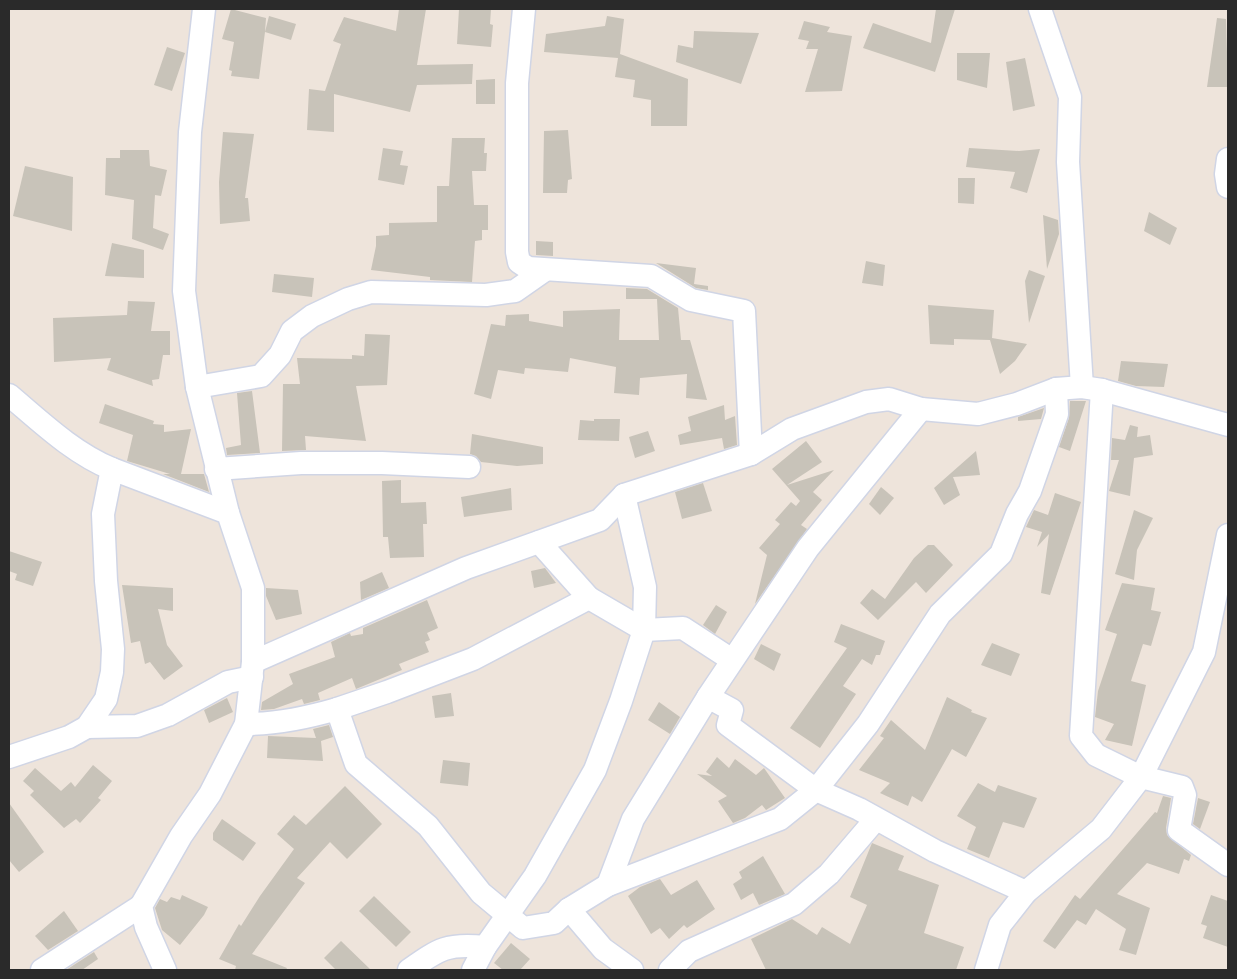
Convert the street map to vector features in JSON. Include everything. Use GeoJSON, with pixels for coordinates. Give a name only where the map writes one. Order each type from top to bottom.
{"type":"FeatureCollection","features":[{"type":"Feature","properties":{"kind":"street"},"geometry":{"type":"LineString","coordinates":[[42,970],[141,906],[181,836],[210,794],[246,724],[253,670],[253,588],[228,513],[216,469],[197,387],[184,291],[190,132],[204,9]]}},
{"type":"Feature","properties":{"kind":"street"},"geometry":{"type":"LineString","coordinates":[[524,9],[517,83],[517,252],[519,262],[523,266],[545,270],[651,276],[691,300],[744,312],[751,454]]}},
{"type":"Feature","properties":{"kind":"street"},"geometry":{"type":"LineString","coordinates":[[1040,9],[1070,97],[1068,162],[1092,388],[1081,736],[1096,755],[1141,777],[1182,786],[1185,795],[1179,830],[1228,865]]}},
{"type":"Feature","properties":{"kind":"street"},"geometry":{"type":"LineString","coordinates":[[1228,159],[1226,174],[1228,187]]}},
{"type":"Feature","properties":{"kind":"street"},"geometry":{"type":"LineString","coordinates":[[197,387],[261,376],[280,355],[292,331],[312,316],[348,299],[371,292],[486,295],[515,291],[545,270]]}},
{"type":"Feature","properties":{"kind":"street"},"geometry":{"type":"LineString","coordinates":[[87,727],[137,726],[168,714],[228,682],[466,568],[600,520],[624,495],[751,454],[792,429],[866,402],[889,399],[921,409],[978,414],[1017,404],[1056,389],[1092,388],[1228,425]]}},
{"type":"Feature","properties":{"kind":"street"},"geometry":{"type":"LineString","coordinates":[[336,709],[356,764],[428,826],[481,893],[523,928],[554,923],[569,908],[608,885],[780,819],[816,790],[868,724],[940,614],[1001,554],[1017,514],[1030,491],[1057,414],[1056,389]]}},
{"type":"Feature","properties":{"kind":"street"},"geometry":{"type":"LineString","coordinates":[[9,395],[64,442],[99,464],[228,513]]}},
{"type":"Feature","properties":{"kind":"street"},"geometry":{"type":"LineString","coordinates":[[608,885],[633,819],[732,660],[808,548],[921,409]]}},
{"type":"Feature","properties":{"kind":"street"},"geometry":{"type":"LineString","coordinates":[[216,469],[301,463],[382,463],[469,468]]}},
{"type":"Feature","properties":{"kind":"street"},"geometry":{"type":"LineString","coordinates":[[9,757],[69,737],[87,727],[106,699],[112,672],[113,649],[106,581],[103,514],[112,469]]}},
{"type":"Feature","properties":{"kind":"street"},"geometry":{"type":"LineString","coordinates":[[473,970],[485,947],[506,915],[535,876],[595,770],[621,701],[644,630],[645,587],[624,495]]}},
{"type":"Feature","properties":{"kind":"street"},"geometry":{"type":"LineString","coordinates":[[986,970],[1000,925],[1026,892],[1101,828],[1141,777],[1204,652],[1228,535]]}},
{"type":"Feature","properties":{"kind":"street"},"geometry":{"type":"LineString","coordinates":[[539,542],[589,598],[644,630],[683,628],[732,660]]}},
{"type":"Feature","properties":{"kind":"street"},"geometry":{"type":"LineString","coordinates":[[246,724],[289,721],[336,709],[387,692],[472,659],[589,598]]}},
{"type":"Feature","properties":{"kind":"street"},"geometry":{"type":"LineString","coordinates":[[708,697],[732,710],[728,725],[816,790],[876,819],[935,851],[1026,892]]}},
{"type":"Feature","properties":{"kind":"street"},"geometry":{"type":"LineString","coordinates":[[670,970],[689,951],[794,904],[828,874],[876,819]]}},
{"type":"Feature","properties":{"kind":"street"},"geometry":{"type":"LineString","coordinates":[[141,906],[146,927],[164,970]]}},
{"type":"Feature","properties":{"kind":"street"},"geometry":{"type":"LineString","coordinates":[[569,908],[603,949],[632,970]]}},
{"type":"Feature","properties":{"kind":"street"},"geometry":{"type":"LineString","coordinates":[[409,970],[440,948],[470,945],[485,947]]}},
{"type":"Feature","properties":{"kind":"building"},"geometry":{"type":"Polygon","coordinates":[[[231,9],[266,18],[259,79],[231,76],[232,71],[229,70],[234,42],[222,39],[231,9]]]}},
{"type":"Feature","properties":{"kind":"building"},"geometry":{"type":"Polygon","coordinates":[[[399,9],[426,9],[417,65],[473,64],[472,84],[417,85],[410,112],[334,94],[334,132],[307,130],[309,89],[325,91],[341,44],[333,41],[344,17],[396,31],[399,9]]]}},
{"type":"Feature","properties":{"kind":"building"},"geometry":{"type":"Polygon","coordinates":[[[459,9],[491,9],[490,24],[493,25],[491,47],[457,44],[459,9]]]}},
{"type":"Feature","properties":{"kind":"building"},"geometry":{"type":"Polygon","coordinates":[[[936,9],[955,9],[935,72],[863,48],[873,23],[931,43],[936,9]]]}},
{"type":"Feature","properties":{"kind":"building"},"geometry":{"type":"Polygon","coordinates":[[[269,16],[296,24],[291,40],[265,32],[269,16]]]}},
{"type":"Feature","properties":{"kind":"building"},"geometry":{"type":"Polygon","coordinates":[[[607,16],[624,19],[620,54],[688,79],[687,126],[651,126],[651,100],[633,97],[635,80],[615,77],[618,58],[544,52],[546,34],[605,26],[607,16]]]}},
{"type":"Feature","properties":{"kind":"building"},"geometry":{"type":"Polygon","coordinates":[[[1217,18],[1226,19],[1228,87],[1207,87],[1217,18]]]}},
{"type":"Feature","properties":{"kind":"building"},"geometry":{"type":"Polygon","coordinates":[[[804,21],[830,27],[827,32],[852,36],[842,91],[805,92],[818,49],[806,49],[809,41],[798,39],[804,21]]]}},
{"type":"Feature","properties":{"kind":"building"},"geometry":{"type":"Polygon","coordinates":[[[694,31],[759,33],[741,84],[676,62],[678,45],[693,48],[694,31]]]}},
{"type":"Feature","properties":{"kind":"building"},"geometry":{"type":"Polygon","coordinates":[[[167,47],[185,53],[172,91],[154,85],[167,47]]]}},
{"type":"Feature","properties":{"kind":"building"},"geometry":{"type":"Polygon","coordinates":[[[957,53],[990,53],[987,88],[957,80],[957,53]]]}},
{"type":"Feature","properties":{"kind":"building"},"geometry":{"type":"Polygon","coordinates":[[[1025,58],[1035,106],[1013,111],[1006,62],[1025,58]]]}},
{"type":"Feature","properties":{"kind":"building"},"geometry":{"type":"Polygon","coordinates":[[[495,79],[495,104],[476,104],[476,80],[495,79]]]}},
{"type":"Feature","properties":{"kind":"building"},"geometry":{"type":"Polygon","coordinates":[[[568,130],[572,179],[568,180],[567,193],[543,193],[544,131],[568,130]]]}},
{"type":"Feature","properties":{"kind":"building"},"geometry":{"type":"Polygon","coordinates":[[[223,132],[254,134],[245,198],[248,198],[250,221],[220,224],[219,182],[223,132]]]}},
{"type":"Feature","properties":{"kind":"building"},"geometry":{"type":"Polygon","coordinates":[[[452,138],[485,138],[484,153],[487,153],[486,171],[472,171],[474,205],[488,205],[488,230],[482,230],[482,240],[475,241],[472,282],[430,280],[430,277],[371,270],[376,236],[389,235],[389,223],[437,222],[437,186],[449,186],[452,138]]]}},
{"type":"Feature","properties":{"kind":"building"},"geometry":{"type":"Polygon","coordinates":[[[383,148],[403,151],[400,165],[408,166],[404,185],[378,180],[383,148]]]}},
{"type":"Feature","properties":{"kind":"building"},"geometry":{"type":"Polygon","coordinates":[[[969,148],[1019,151],[1040,149],[1027,193],[1010,188],[1015,172],[966,167],[969,148]]]}},
{"type":"Feature","properties":{"kind":"building"},"geometry":{"type":"Polygon","coordinates":[[[120,150],[149,150],[150,166],[167,170],[161,196],[155,195],[153,228],[169,234],[163,250],[132,239],[134,200],[105,195],[106,158],[120,158],[120,150]]]}},
{"type":"Feature","properties":{"kind":"building"},"geometry":{"type":"Polygon","coordinates":[[[25,166],[73,177],[72,231],[13,216],[25,166]]]}},
{"type":"Feature","properties":{"kind":"building"},"geometry":{"type":"Polygon","coordinates":[[[958,178],[975,178],[974,204],[958,203],[958,178]]]}},
{"type":"Feature","properties":{"kind":"building"},"geometry":{"type":"Polygon","coordinates":[[[1149,212],[1177,228],[1170,245],[1144,231],[1149,212]]]}},
{"type":"Feature","properties":{"kind":"building"},"geometry":{"type":"Polygon","coordinates":[[[1043,215],[1058,220],[1059,234],[1047,269],[1043,215]]]}},
{"type":"Feature","properties":{"kind":"building"},"geometry":{"type":"Polygon","coordinates":[[[536,241],[553,242],[553,256],[536,255],[536,241]]]}},
{"type":"Feature","properties":{"kind":"building"},"geometry":{"type":"Polygon","coordinates":[[[112,243],[144,250],[144,278],[105,276],[112,243]]]}},
{"type":"Feature","properties":{"kind":"building"},"geometry":{"type":"Polygon","coordinates":[[[866,261],[885,265],[883,286],[862,283],[866,261]]]}},
{"type":"Feature","properties":{"kind":"building"},"geometry":{"type":"Polygon","coordinates":[[[656,263],[696,268],[694,284],[708,286],[708,290],[696,288],[656,263]]]}},
{"type":"Feature","properties":{"kind":"building"},"geometry":{"type":"Polygon","coordinates":[[[1029,270],[1045,276],[1029,323],[1025,281],[1029,270]]]}},
{"type":"Feature","properties":{"kind":"building"},"geometry":{"type":"Polygon","coordinates":[[[274,274],[314,278],[312,297],[272,292],[274,274]]]}},
{"type":"Feature","properties":{"kind":"building"},"geometry":{"type":"Polygon","coordinates":[[[626,288],[647,289],[678,308],[681,340],[690,340],[707,400],[686,398],[687,374],[640,378],[639,395],[614,393],[616,367],[570,358],[568,372],[525,368],[524,374],[498,370],[491,399],[474,394],[491,324],[505,326],[506,315],[529,314],[529,321],[563,327],[563,311],[620,309],[619,340],[659,340],[657,299],[626,299],[626,288]]]}},
{"type":"Feature","properties":{"kind":"building"},"geometry":{"type":"Polygon","coordinates":[[[128,301],[155,302],[151,331],[170,331],[170,355],[163,355],[159,379],[152,380],[153,386],[107,370],[111,358],[54,362],[53,318],[127,315],[128,301]]]}},
{"type":"Feature","properties":{"kind":"building"},"geometry":{"type":"Polygon","coordinates":[[[928,305],[994,310],[992,338],[1027,344],[1015,361],[1000,374],[990,340],[954,339],[954,345],[930,344],[928,305]]]}},
{"type":"Feature","properties":{"kind":"building"},"geometry":{"type":"Polygon","coordinates":[[[365,334],[390,335],[387,385],[356,386],[366,441],[305,436],[306,450],[282,451],[283,384],[300,384],[297,358],[352,359],[352,355],[364,356],[365,334]]]}},
{"type":"Feature","properties":{"kind":"building"},"geometry":{"type":"Polygon","coordinates":[[[1121,361],[1168,364],[1164,387],[1136,386],[1118,381],[1121,361]]]}},
{"type":"Feature","properties":{"kind":"building"},"geometry":{"type":"Polygon","coordinates":[[[252,391],[260,453],[227,455],[226,448],[241,445],[237,393],[252,391]]]}},
{"type":"Feature","properties":{"kind":"building"},"geometry":{"type":"Polygon","coordinates":[[[1070,401],[1086,401],[1070,451],[1059,447],[1069,418],[1070,401]]]}},
{"type":"Feature","properties":{"kind":"building"},"geometry":{"type":"Polygon","coordinates":[[[105,404],[154,421],[153,424],[164,425],[164,432],[191,429],[181,474],[204,474],[209,492],[163,474],[170,474],[127,461],[133,435],[99,423],[105,404]]]}},
{"type":"Feature","properties":{"kind":"building"},"geometry":{"type":"Polygon","coordinates":[[[724,405],[725,420],[735,416],[737,445],[724,449],[722,438],[680,445],[678,435],[691,431],[688,417],[724,405]]]}},
{"type":"Feature","properties":{"kind":"building"},"geometry":{"type":"Polygon","coordinates":[[[1044,408],[1041,419],[1018,421],[1018,417],[1044,408]]]}},
{"type":"Feature","properties":{"kind":"building"},"geometry":{"type":"Polygon","coordinates":[[[594,419],[620,419],[619,441],[578,440],[580,420],[594,421],[594,419]]]}},
{"type":"Feature","properties":{"kind":"building"},"geometry":{"type":"Polygon","coordinates":[[[1130,425],[1138,427],[1137,437],[1150,435],[1153,455],[1134,458],[1130,496],[1109,491],[1119,460],[1111,460],[1112,438],[1125,440],[1130,425]]]}},
{"type":"Feature","properties":{"kind":"building"},"geometry":{"type":"Polygon","coordinates":[[[648,431],[655,451],[635,458],[629,437],[648,431]]]}},
{"type":"Feature","properties":{"kind":"building"},"geometry":{"type":"Polygon","coordinates":[[[472,434],[543,447],[543,464],[517,466],[481,462],[476,456],[470,454],[472,434]]]}},
{"type":"Feature","properties":{"kind":"building"},"geometry":{"type":"Polygon","coordinates":[[[806,441],[822,462],[787,485],[834,470],[813,492],[822,500],[801,525],[807,529],[755,604],[767,555],[759,548],[780,524],[775,520],[791,502],[796,506],[800,501],[772,469],[806,441]]]}},
{"type":"Feature","properties":{"kind":"building"},"geometry":{"type":"Polygon","coordinates":[[[976,451],[980,475],[953,477],[960,495],[944,505],[934,488],[976,451]]]}},
{"type":"Feature","properties":{"kind":"building"},"geometry":{"type":"Polygon","coordinates":[[[401,480],[401,503],[426,502],[427,524],[423,524],[424,557],[390,558],[388,537],[383,537],[382,481],[401,480]]]}},
{"type":"Feature","properties":{"kind":"building"},"geometry":{"type":"Polygon","coordinates":[[[703,483],[712,511],[682,519],[675,492],[703,483]]]}},
{"type":"Feature","properties":{"kind":"building"},"geometry":{"type":"Polygon","coordinates":[[[881,487],[894,498],[880,515],[869,504],[881,487]]]}},
{"type":"Feature","properties":{"kind":"building"},"geometry":{"type":"Polygon","coordinates":[[[511,488],[512,510],[464,517],[461,497],[511,488]]]}},
{"type":"Feature","properties":{"kind":"building"},"geometry":{"type":"Polygon","coordinates":[[[1055,493],[1081,502],[1050,595],[1041,593],[1049,534],[1037,547],[1042,532],[1026,527],[1034,510],[1048,515],[1055,493]]]}},
{"type":"Feature","properties":{"kind":"building"},"geometry":{"type":"Polygon","coordinates":[[[1134,510],[1153,518],[1137,550],[1134,580],[1115,574],[1134,510]]]}},
{"type":"Feature","properties":{"kind":"building"},"geometry":{"type":"Polygon","coordinates":[[[928,545],[934,545],[953,565],[926,593],[916,582],[878,620],[860,603],[872,589],[885,599],[914,558],[928,545]]]}},
{"type":"Feature","properties":{"kind":"building"},"geometry":{"type":"Polygon","coordinates":[[[9,551],[42,562],[33,586],[15,580],[17,574],[9,571],[9,551]]]}},
{"type":"Feature","properties":{"kind":"building"},"geometry":{"type":"Polygon","coordinates":[[[545,568],[556,583],[534,588],[531,571],[545,568]]]}},
{"type":"Feature","properties":{"kind":"building"},"geometry":{"type":"Polygon","coordinates":[[[382,572],[389,588],[361,600],[360,582],[382,572]]]}},
{"type":"Feature","properties":{"kind":"building"},"geometry":{"type":"Polygon","coordinates":[[[1122,583],[1155,588],[1151,610],[1161,612],[1151,646],[1143,644],[1131,681],[1146,685],[1132,746],[1105,740],[1114,724],[1095,717],[1098,691],[1117,634],[1105,630],[1122,583]]]}},
{"type":"Feature","properties":{"kind":"building"},"geometry":{"type":"Polygon","coordinates":[[[122,585],[173,588],[173,611],[158,609],[167,645],[183,666],[164,680],[150,662],[145,664],[140,641],[131,643],[122,585]]]}},
{"type":"Feature","properties":{"kind":"building"},"geometry":{"type":"Polygon","coordinates":[[[266,588],[298,590],[302,614],[276,620],[266,596],[266,588]]]}},
{"type":"Feature","properties":{"kind":"building"},"geometry":{"type":"Polygon","coordinates":[[[427,600],[438,628],[427,633],[430,640],[425,642],[429,652],[399,664],[402,670],[356,689],[352,678],[318,693],[320,700],[304,704],[302,699],[274,709],[261,710],[262,702],[293,684],[289,674],[335,657],[331,642],[350,633],[351,636],[363,634],[363,628],[427,600]]]}},
{"type":"Feature","properties":{"kind":"building"},"geometry":{"type":"Polygon","coordinates":[[[716,605],[727,612],[715,634],[703,625],[716,605]]]}},
{"type":"Feature","properties":{"kind":"building"},"geometry":{"type":"Polygon","coordinates":[[[841,624],[885,641],[880,655],[876,655],[872,665],[862,659],[843,686],[856,694],[820,748],[790,728],[847,648],[834,642],[841,624]]]}},
{"type":"Feature","properties":{"kind":"building"},"geometry":{"type":"Polygon","coordinates":[[[992,643],[1020,654],[1011,676],[981,665],[992,643]]]}},
{"type":"Feature","properties":{"kind":"building"},"geometry":{"type":"Polygon","coordinates":[[[761,644],[781,654],[774,671],[754,659],[761,644]]]}},
{"type":"Feature","properties":{"kind":"building"},"geometry":{"type":"Polygon","coordinates":[[[451,693],[454,716],[435,718],[432,696],[451,693]]]}},
{"type":"Feature","properties":{"kind":"building"},"geometry":{"type":"Polygon","coordinates":[[[947,697],[972,710],[971,712],[987,718],[966,757],[952,749],[922,802],[912,796],[908,806],[880,793],[890,783],[859,770],[884,738],[880,736],[891,720],[925,750],[947,697]]]}},
{"type":"Feature","properties":{"kind":"building"},"geometry":{"type":"Polygon","coordinates":[[[227,698],[233,712],[209,723],[204,710],[227,698]]]}},
{"type":"Feature","properties":{"kind":"building"},"geometry":{"type":"Polygon","coordinates":[[[659,702],[680,717],[670,734],[648,720],[659,702]]]}},
{"type":"Feature","properties":{"kind":"building"},"geometry":{"type":"Polygon","coordinates":[[[329,725],[333,737],[321,741],[323,761],[267,758],[268,736],[316,738],[313,729],[329,725]]]}},
{"type":"Feature","properties":{"kind":"building"},"geometry":{"type":"Polygon","coordinates":[[[717,757],[729,768],[735,759],[756,775],[764,768],[785,798],[766,810],[762,805],[745,818],[733,823],[718,801],[727,796],[697,774],[712,776],[706,772],[717,757]]]}},
{"type":"Feature","properties":{"kind":"building"},"geometry":{"type":"Polygon","coordinates":[[[443,760],[470,763],[468,786],[440,783],[443,760]]]}},
{"type":"Feature","properties":{"kind":"building"},"geometry":{"type":"Polygon","coordinates":[[[93,765],[112,781],[98,798],[101,800],[80,823],[76,819],[64,828],[30,795],[34,791],[23,781],[35,768],[61,791],[71,782],[75,787],[93,765]]]}},
{"type":"Feature","properties":{"kind":"building"},"geometry":{"type":"Polygon","coordinates":[[[978,783],[995,792],[998,785],[1037,798],[1024,828],[1003,822],[989,858],[967,849],[976,827],[957,816],[978,783]]]}},
{"type":"Feature","properties":{"kind":"building"},"geometry":{"type":"Polygon","coordinates":[[[345,786],[382,824],[347,859],[330,842],[297,878],[305,883],[252,954],[287,968],[286,970],[235,970],[236,966],[219,959],[239,924],[241,926],[294,849],[277,834],[294,815],[306,825],[345,786]]]}},
{"type":"Feature","properties":{"kind":"building"},"geometry":{"type":"Polygon","coordinates":[[[1163,796],[1171,798],[1166,828],[1167,835],[1191,855],[1189,861],[1184,859],[1179,874],[1147,863],[1117,894],[1150,908],[1136,955],[1119,950],[1126,929],[1096,909],[1086,925],[1077,920],[1055,949],[1043,941],[1075,895],[1080,899],[1155,812],[1157,813],[1163,796]]]}},
{"type":"Feature","properties":{"kind":"building"},"geometry":{"type":"Polygon","coordinates":[[[1198,798],[1210,802],[1200,829],[1193,824],[1198,798]]]}},
{"type":"Feature","properties":{"kind":"building"},"geometry":{"type":"Polygon","coordinates":[[[9,803],[44,852],[19,872],[9,860],[9,803]]]}},
{"type":"Feature","properties":{"kind":"building"},"geometry":{"type":"Polygon","coordinates":[[[222,819],[256,843],[243,861],[213,840],[213,833],[222,819]]]}},
{"type":"Feature","properties":{"kind":"building"},"geometry":{"type":"Polygon","coordinates":[[[872,843],[904,856],[898,870],[939,885],[924,933],[964,947],[956,970],[766,970],[751,939],[792,919],[817,935],[822,927],[850,944],[867,905],[850,897],[872,843]]]}},
{"type":"Feature","properties":{"kind":"building"},"geometry":{"type":"Polygon","coordinates":[[[763,856],[785,894],[759,905],[753,893],[741,900],[733,884],[742,878],[739,872],[763,856]]]}},
{"type":"Feature","properties":{"kind":"building"},"geometry":{"type":"Polygon","coordinates":[[[660,879],[671,895],[697,880],[715,909],[687,928],[684,925],[669,939],[660,928],[651,934],[628,896],[640,887],[660,879]]]}},
{"type":"Feature","properties":{"kind":"building"},"geometry":{"type":"Polygon","coordinates":[[[182,895],[208,907],[204,915],[180,945],[162,930],[155,908],[160,899],[167,902],[171,897],[180,900],[182,895]]]}},
{"type":"Feature","properties":{"kind":"building"},"geometry":{"type":"Polygon","coordinates":[[[1211,895],[1228,901],[1228,947],[1203,938],[1207,926],[1201,924],[1211,895]]]}},
{"type":"Feature","properties":{"kind":"building"},"geometry":{"type":"Polygon","coordinates":[[[374,896],[411,932],[396,947],[359,911],[374,896]]]}},
{"type":"Feature","properties":{"kind":"building"},"geometry":{"type":"Polygon","coordinates":[[[64,911],[78,931],[48,950],[35,936],[64,911]]]}},
{"type":"Feature","properties":{"kind":"building"},"geometry":{"type":"Polygon","coordinates":[[[341,941],[371,970],[336,970],[324,958],[341,941]]]}},
{"type":"Feature","properties":{"kind":"building"},"geometry":{"type":"Polygon","coordinates":[[[511,943],[530,959],[520,970],[503,970],[494,963],[511,943]]]}},
{"type":"Feature","properties":{"kind":"building"},"geometry":{"type":"Polygon","coordinates":[[[94,952],[98,959],[82,970],[66,970],[94,952]]]}}]}
